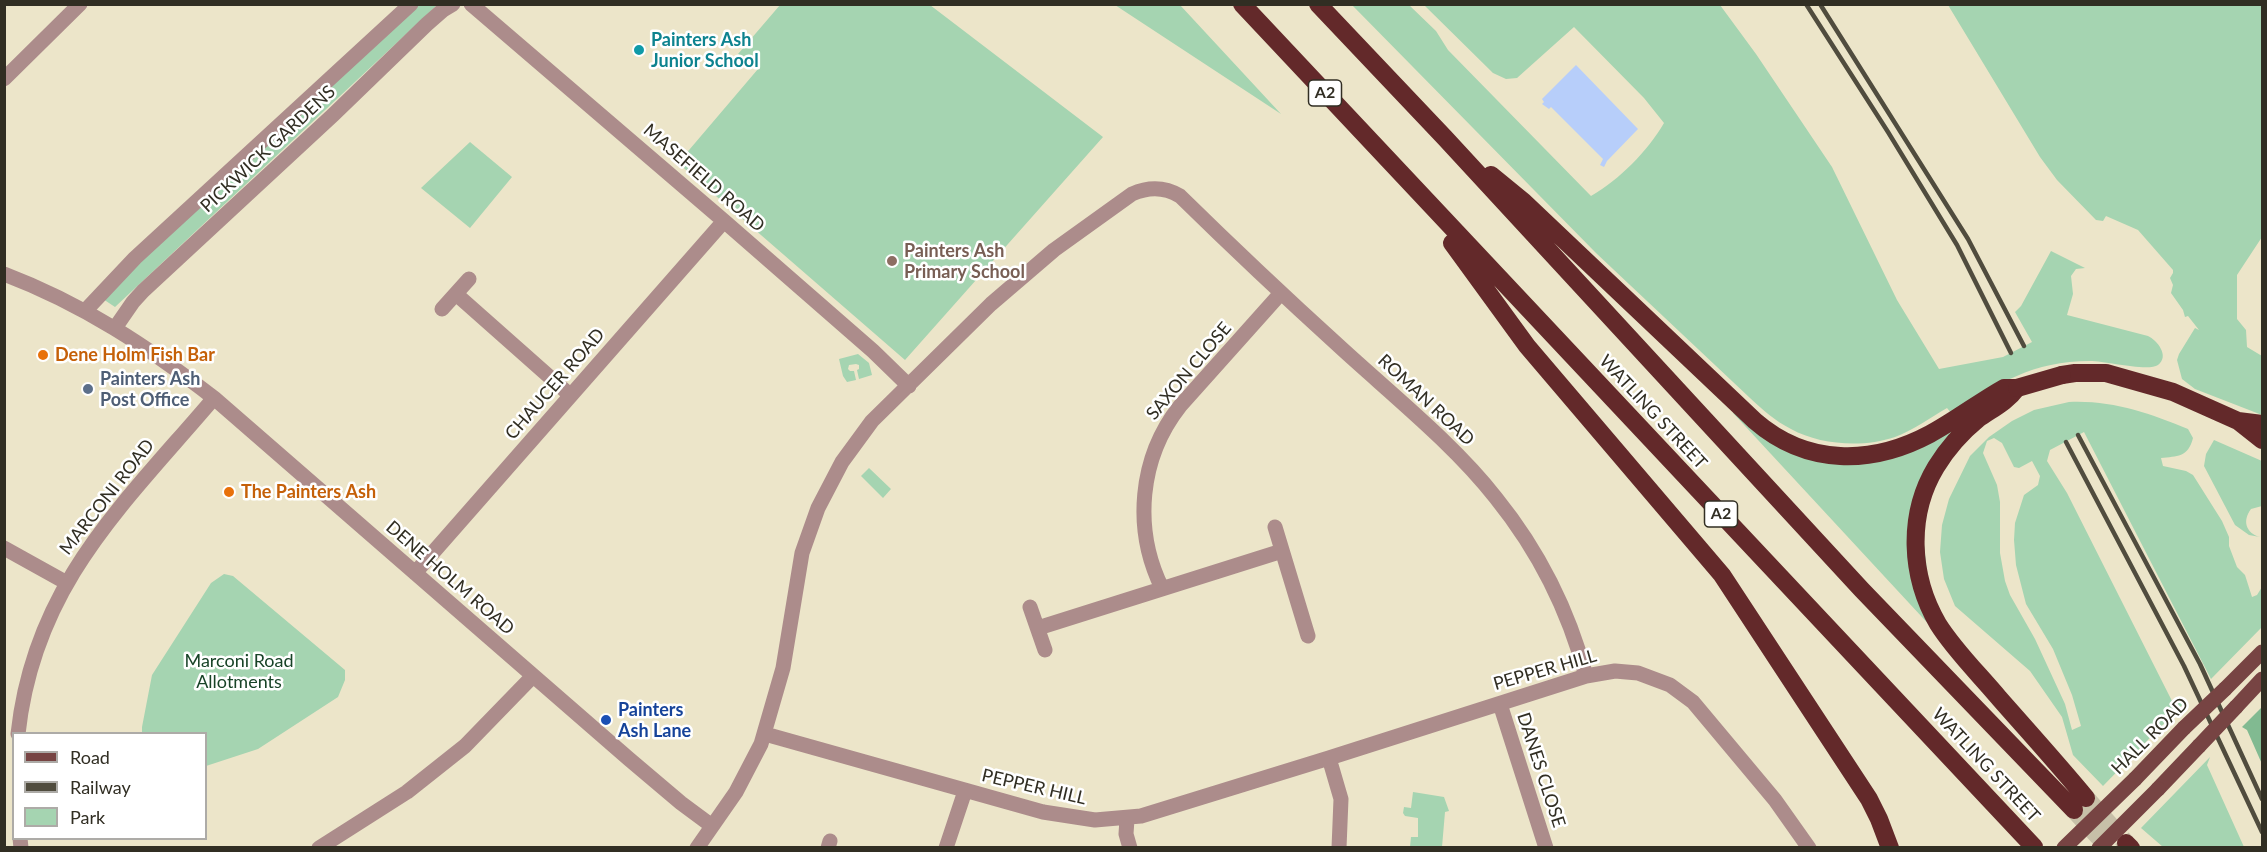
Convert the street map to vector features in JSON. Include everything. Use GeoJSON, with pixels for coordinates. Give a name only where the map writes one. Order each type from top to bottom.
{"type":"FeatureCollection","features":[{"type":"Feature","properties":{"kind":"highway","name":"WATLING STREET"},"geometry":{"type":"LineString","coordinates":[[1242,4],[2034,847]]}},
{"type":"Feature","properties":{"kind":"highway","name":"WATLING STREET"},"geometry":{"type":"LineString","coordinates":[[1318,4],[1445,138],[1854,581],[2080,804],[1948,637],[1930,609],[1920,580],[1916,530],[1922,499],[1930,477],[1960,436],[1979,419],[2011,398],[2017,388]]}},
{"type":"Feature","properties":{"kind":"highway"},"geometry":{"type":"LineString","coordinates":[[1445,138],[1524,202],[1746,414],[1764,429],[1792,445],[1819,454],[1839,456],[1886,453],[1932,433],[2004,388],[2017,388],[2075,373],[2106,373],[2173,392],[2238,421],[2262,440]]}},
{"type":"Feature","properties":{"kind":"highway"},"geometry":{"type":"LineString","coordinates":[[1407,181],[1527,346],[1722,575],[1869,799],[1890,848]]}},
{"type":"Feature","properties":{"kind":"highway"},"geometry":{"type":"LineString","coordinates":[[2238,421],[2262,424]]}},
{"type":"Feature","properties":{"kind":"main road","name":"HALL ROAD"},"geometry":{"type":"LineString","coordinates":[[2064,848],[2262,652]]}},
{"type":"Feature","properties":{"kind":"main road"},"geometry":{"type":"LineString","coordinates":[[2099,848],[2262,679]]}},
{"type":"Feature","properties":{"kind":"street"},"geometry":{"type":"LineString","coordinates":[[5,78],[80,4]]}},
{"type":"Feature","properties":{"kind":"street","name":"PICKWICK GARDENS"},"geometry":{"type":"LineString","coordinates":[[85,311],[135,258],[411,4]]}},
{"type":"Feature","properties":{"kind":"street","name":"PICKWICK GARDENS"},"geometry":{"type":"LineString","coordinates":[[115,328],[143,291],[325,123],[442,10],[453,4]]}},
{"type":"Feature","properties":{"kind":"street","name":"MASEFIELD ROAD"},"geometry":{"type":"LineString","coordinates":[[471,4],[724,221],[873,351],[909,386]]}},
{"type":"Feature","properties":{"kind":"street","name":"ROMAN ROAD"},"geometry":{"type":"LineString","coordinates":[[909,386],[1009,288],[1054,250],[1132,194],[1152,189],[1167,190],[1179,196],[1436,435],[1496,496],[1524,535],[1545,573],[1569,626],[1586,676]]}},
{"type":"Feature","properties":{"kind":"street","name":"CHAUCER ROAD"},"geometry":{"type":"LineString","coordinates":[[415,573],[724,221]]}},
{"type":"Feature","properties":{"kind":"street","name":"DENE HOLM ROAD"},"geometry":{"type":"LineString","coordinates":[[4,274],[38,288],[115,328],[154,352],[214,398],[533,676],[681,803],[712,826]]}},
{"type":"Feature","properties":{"kind":"street"},"geometry":{"type":"LineString","coordinates":[[442,309],[469,279]]}},
{"type":"Feature","properties":{"kind":"street","name":"SAXON CLOSE"},"geometry":{"type":"LineString","coordinates":[[1162,588],[1148,553],[1144,514],[1144,489],[1154,450],[1166,425],[1180,406],[1281,293]]}},
{"type":"Feature","properties":{"kind":"street"},"geometry":{"type":"LineString","coordinates":[[456,294],[570,395]]}},
{"type":"Feature","properties":{"kind":"street"},"geometry":{"type":"LineString","coordinates":[[697,848],[743,782],[765,735],[783,668],[800,562],[811,525],[831,481],[872,421],[909,386]]}},
{"type":"Feature","properties":{"kind":"street","name":"MARCONI ROAD"},"geometry":{"type":"LineString","coordinates":[[18,732],[34,659],[47,621],[67,582],[102,529],[214,398]]}},
{"type":"Feature","properties":{"kind":"street"},"geometry":{"type":"LineString","coordinates":[[1275,527],[1308,636]]}},
{"type":"Feature","properties":{"kind":"street"},"geometry":{"type":"LineString","coordinates":[[4,548],[67,582]]}},
{"type":"Feature","properties":{"kind":"street"},"geometry":{"type":"LineString","coordinates":[[1038,628],[1282,551]]}},
{"type":"Feature","properties":{"kind":"street"},"geometry":{"type":"LineString","coordinates":[[1030,607],[1045,650]]}},
{"type":"Feature","properties":{"kind":"street","name":"PEPPER HILL"},"geometry":{"type":"LineString","coordinates":[[765,735],[1066,817],[1095,820],[1126,819],[1175,807],[1586,676],[1615,671],[1638,673],[1665,682],[1685,695],[1699,708],[1744,762],[1809,848]]}},
{"type":"Feature","properties":{"kind":"street"},"geometry":{"type":"LineString","coordinates":[[320,848],[407,792],[465,746],[533,676]]}},
{"type":"Feature","properties":{"kind":"street","name":"DANES CLOSE"},"geometry":{"type":"LineString","coordinates":[[1500,704],[1546,848]]}},
{"type":"Feature","properties":{"kind":"street"},"geometry":{"type":"LineString","coordinates":[[1329,758],[1341,799],[1339,848]]}},
{"type":"Feature","properties":{"kind":"street"},"geometry":{"type":"LineString","coordinates":[[946,848],[965,791]]}},
{"type":"Feature","properties":{"kind":"street"},"geometry":{"type":"LineString","coordinates":[[1126,819],[1126,834],[1130,848]]}},
{"type":"Feature","properties":{"kind":"green space"},"geometry":{"type":"Polygon","coordinates":[[[416,5],[436,6],[115,307],[100,297],[416,5]]]}},
{"type":"Feature","properties":{"kind":"green space","name":"Painters Ash Primary School"},"geometry":{"type":"Polygon","coordinates":[[[780,5],[930,5],[1103,137],[905,360],[678,163],[758,69],[738,54],[780,5]]]}},
{"type":"Feature","properties":{"kind":"green space"},"geometry":{"type":"Polygon","coordinates":[[[1115,5],[1180,5],[1281,114],[1115,5]]]}},
{"type":"Feature","properties":{"kind":"green space"},"geometry":{"type":"Polygon","coordinates":[[[1352,5],[1409,5],[1436,31],[1448,50],[1591,196],[1612,182],[1632,164],[1664,123],[1644,98],[1574,27],[1517,78],[1506,79],[1493,73],[1424,5],[1720,5],[1832,167],[1897,300],[1939,369],[2003,357],[2032,342],[2015,312],[2021,306],[2051,251],[2085,268],[2076,269],[2071,276],[2073,294],[2067,315],[2148,336],[2161,349],[2163,357],[2158,365],[2153,367],[2090,361],[2051,365],[2033,370],[2001,384],[1952,414],[1947,408],[1895,437],[1869,443],[1842,443],[1815,439],[1802,434],[1769,415],[1596,253],[1352,5]]]}},
{"type":"Feature","properties":{"kind":"green space"},"geometry":{"type":"Polygon","coordinates":[[[1948,5],[2262,5],[2262,237],[2237,275],[2237,319],[2246,330],[2247,347],[2262,356],[2262,415],[2195,389],[2182,379],[2177,360],[2179,354],[2195,328],[2199,330],[2188,316],[2185,317],[2171,293],[2173,285],[2170,278],[2173,270],[2138,230],[2106,216],[2103,221],[2096,220],[2057,180],[2040,157],[1948,5]]]}},
{"type":"Feature","properties":{"kind":"green space"},"geometry":{"type":"Polygon","coordinates":[[[470,142],[512,177],[470,228],[421,188],[470,142]]]}},
{"type":"Feature","properties":{"kind":"green space"},"geometry":{"type":"Polygon","coordinates":[[[858,354],[869,363],[872,375],[859,379],[857,370],[859,365],[849,365],[848,369],[854,371],[856,380],[847,382],[843,376],[839,359],[858,354]]]}},
{"type":"Feature","properties":{"kind":"green space"},"geometry":{"type":"Polygon","coordinates":[[[2069,402],[2100,403],[2145,413],[2188,429],[2193,438],[2191,445],[2181,455],[2161,458],[2163,466],[2186,471],[2193,475],[2222,521],[2237,567],[2245,575],[2252,597],[2257,595],[2262,587],[2262,627],[2211,679],[2084,432],[2050,450],[2047,461],[2067,493],[2172,701],[2185,702],[2103,786],[2073,755],[2062,717],[2030,671],[1955,606],[1944,579],[1940,552],[1942,525],[1949,499],[1970,456],[1989,437],[2012,421],[2034,410],[2069,402]],[[1994,438],[1987,441],[1983,453],[1997,485],[2000,502],[2000,553],[2005,581],[2065,704],[2072,730],[2081,726],[2072,695],[2053,649],[2026,604],[2016,565],[2015,523],[2024,495],[2038,485],[2040,476],[2032,461],[2019,468],[2014,467],[2002,443],[1994,438]]]}},
{"type":"Feature","properties":{"kind":"green space"},"geometry":{"type":"Polygon","coordinates":[[[1735,411],[1815,459],[1954,429],[1918,493],[1934,630],[1733,413],[1735,411]]]}},
{"type":"Feature","properties":{"kind":"green space"},"geometry":{"type":"Polygon","coordinates":[[[2214,440],[2262,461],[2262,506],[2251,509],[2246,522],[2251,533],[2260,537],[2249,535],[2235,525],[2204,466],[2206,454],[2214,440]]]}},
{"type":"Feature","properties":{"kind":"green space"},"geometry":{"type":"Polygon","coordinates":[[[869,468],[891,489],[883,498],[861,476],[869,468]]]}},
{"type":"Feature","properties":{"kind":"green space","name":"Marconi Road Allotments"},"geometry":{"type":"Polygon","coordinates":[[[224,574],[233,576],[345,670],[345,680],[338,697],[258,749],[207,766],[207,732],[142,732],[142,727],[152,675],[211,583],[224,574]]]}},
{"type":"Feature","properties":{"kind":"green space"},"geometry":{"type":"Polygon","coordinates":[[[2262,707],[2262,764],[2247,730],[2242,727],[2262,707]]]}},
{"type":"Feature","properties":{"kind":"green space"},"geometry":{"type":"Polygon","coordinates":[[[2210,757],[2207,765],[2244,847],[2163,847],[2141,828],[2210,757]]]}},
{"type":"Feature","properties":{"kind":"green space"},"geometry":{"type":"Polygon","coordinates":[[[1413,792],[1444,797],[1449,811],[1445,812],[1442,847],[1410,847],[1411,837],[1418,837],[1418,818],[1405,816],[1403,813],[1404,807],[1411,808],[1413,792]]]}},
{"type":"Feature","properties":{"kind":"water"},"geometry":{"type":"Polygon","coordinates":[[[1576,65],[1638,129],[1604,167],[1600,165],[1603,159],[1551,107],[1549,109],[1542,104],[1544,102],[1542,99],[1576,65]]]}},
{"type":"Feature","properties":{"kind":"tunnel"},"geometry":{"type":"LineString","coordinates":[[2086,798],[2126,843]]}},
{"type":"Feature","properties":{"kind":"tunnel"},"geometry":{"type":"LineString","coordinates":[[2074,810],[2109,848]]}},
{"type":"Feature","properties":{"kind":"railway"},"geometry":{"type":"LineString","coordinates":[[1806,4],[1957,245],[2011,353]]}},
{"type":"Feature","properties":{"kind":"railway"},"geometry":{"type":"LineString","coordinates":[[1820,4],[1968,239],[2024,346]]}},
{"type":"Feature","properties":{"kind":"railway"},"geometry":{"type":"LineString","coordinates":[[2078,435],[2200,664],[2262,799]]}},
{"type":"Feature","properties":{"kind":"railway"},"geometry":{"type":"LineString","coordinates":[[2066,442],[2184,666],[2262,832]]}},
{"type":"Feature","properties":{"kind":"place","name":"Painters Ash Junior School"},"geometry":{"type":"Point","coordinates":[639,50]}},
{"type":"Feature","properties":{"kind":"place","name":"Painters Ash Primary School"},"geometry":{"type":"Point","coordinates":[892,261]}},
{"type":"Feature","properties":{"kind":"place","name":"Dene Holm Fish Bar"},"geometry":{"type":"Point","coordinates":[43,355]}},
{"type":"Feature","properties":{"kind":"place","name":"Painters Ash Post Office"},"geometry":{"type":"Point","coordinates":[88,389]}},
{"type":"Feature","properties":{"kind":"place","name":"The Painters Ash"},"geometry":{"type":"Point","coordinates":[229,492]}},
{"type":"Feature","properties":{"kind":"place","name":"Painters Ash Lane"},"geometry":{"type":"Point","coordinates":[606,720]}}]}
